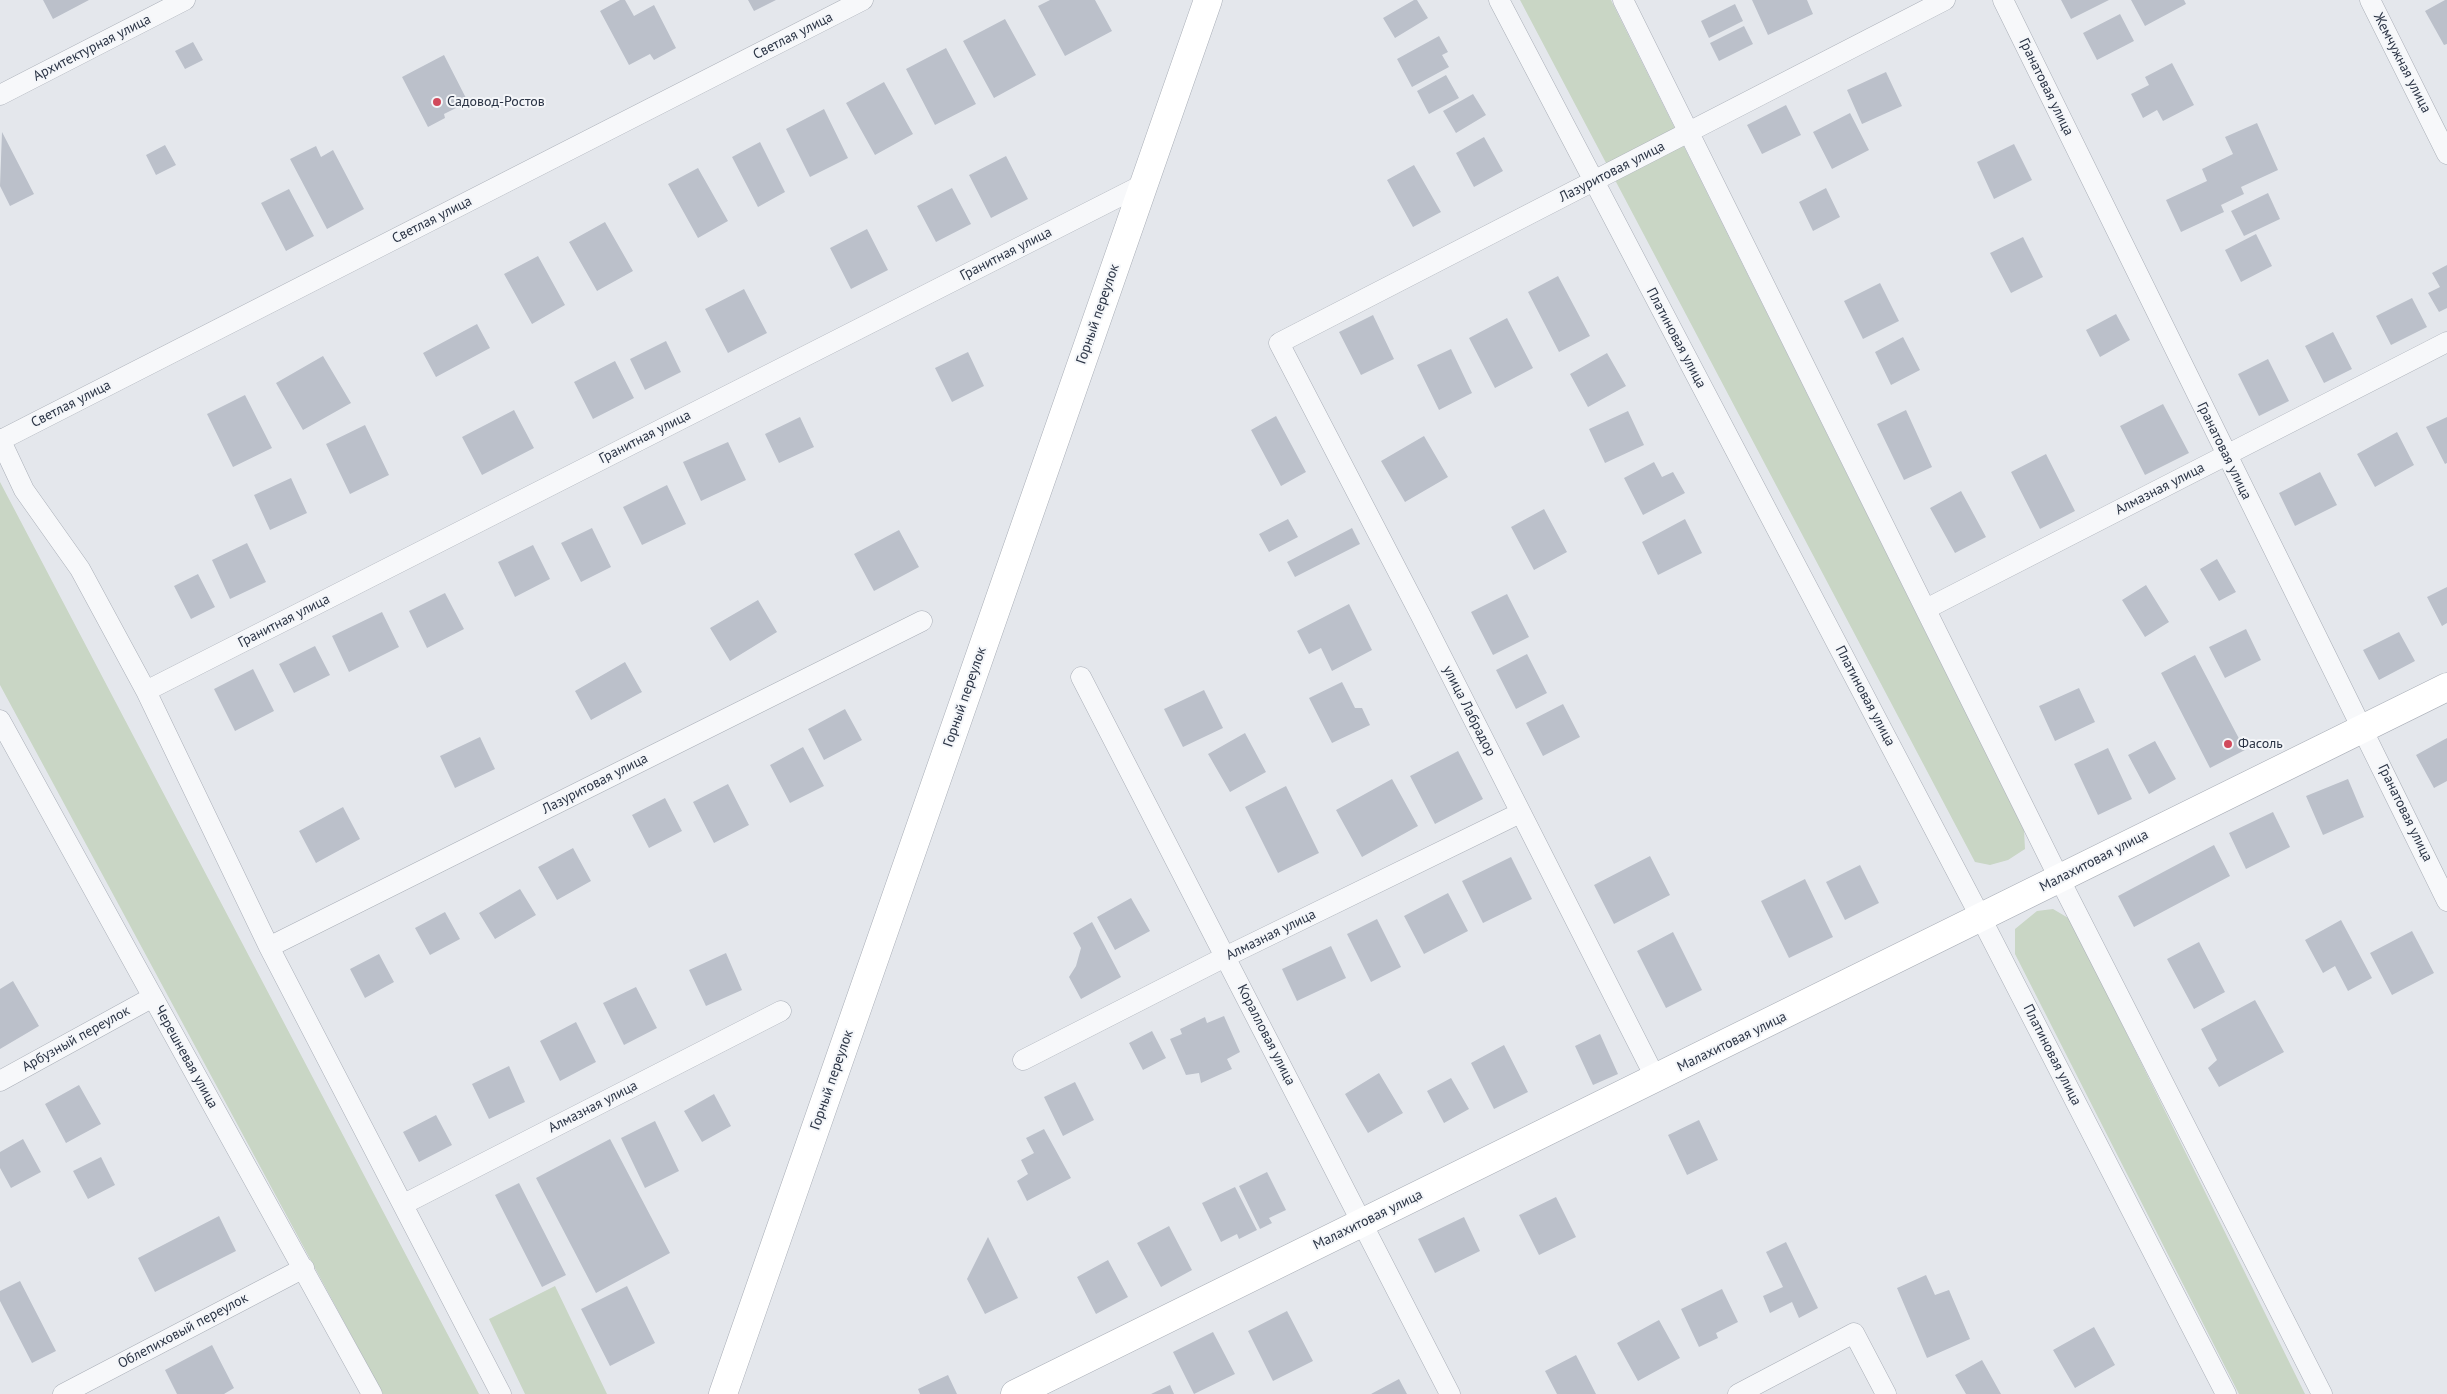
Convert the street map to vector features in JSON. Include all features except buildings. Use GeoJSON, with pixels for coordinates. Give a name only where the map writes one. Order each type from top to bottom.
{"type":"FeatureCollection","features":[{"type":"Feature","properties":{"kind":"street","name":"Архитектурная улица"},"geometry":{"type":"LineString","coordinates":[[0,95],[185,0]]}},
{"type":"Feature","properties":{"kind":"street","name":"Светлая улица"},"geometry":{"type":"LineString","coordinates":[[0,440],[863,0]]}},
{"type":"Feature","properties":{"kind":"street","name":"Горный переулок"},"geometry":{"type":"LineString","coordinates":[[723,1394],[1208,0]]}},
{"type":"Feature","properties":{"kind":"street","name":"Платиновая улица"},"geometry":{"type":"LineString","coordinates":[[1499,0],[1982,918],[2226,1394]]}},
{"type":"Feature","properties":{"kind":"street"},"geometry":{"type":"LineString","coordinates":[[1623,0],[2059,878],[2322,1394]]}},
{"type":"Feature","properties":{"kind":"street","name":"Лазуритовая улица"},"geometry":{"type":"LineString","coordinates":[[1280,343],[1944,0]]}},
{"type":"Feature","properties":{"kind":"street","name":"Гранатовая улица"},"geometry":{"type":"LineString","coordinates":[[2003,0],[2226,456],[2364,729],[2447,901]]}},
{"type":"Feature","properties":{"kind":"street","name":"Жемчужная улица"},"geometry":{"type":"LineString","coordinates":[[2370,0],[2447,154]]}},
{"type":"Feature","properties":{"kind":"street","name":"Гранитная улица"},"geometry":{"type":"LineString","coordinates":[[146,691],[1144,184]]}},
{"type":"Feature","properties":{"kind":"street","name":"Алмазная улица"},"geometry":{"type":"LineString","coordinates":[[1926,609],[2447,342]]}},
{"type":"Feature","properties":{"kind":"street","name":"улица Лабрадор"},"geometry":{"type":"LineString","coordinates":[[1280,343],[1656,1079]]}},
{"type":"Feature","properties":{"kind":"street"},"geometry":{"type":"LineString","coordinates":[[0,440],[24,490],[80,569],[146,691],[268,947],[404,1204],[501,1394]]}},
{"type":"Feature","properties":{"kind":"street","name":"Лазуритовая улица"},"geometry":{"type":"LineString","coordinates":[[268,947],[922,621]]}},
{"type":"Feature","properties":{"kind":"street","name":"Коралловая улица"},"geometry":{"type":"LineString","coordinates":[[1081,677],[1450,1394]]}},
{"type":"Feature","properties":{"kind":"street","name":"Малахитовая улица"},"geometry":{"type":"LineString","coordinates":[[1015,1394],[2447,687]]}},
{"type":"Feature","properties":{"kind":"street","name":"Черешневая улица"},"geometry":{"type":"LineString","coordinates":[[2,730],[153,997],[372,1394]]}},
{"type":"Feature","properties":{"kind":"street","name":"Алмазная улица"},"geometry":{"type":"LineString","coordinates":[[1023,1060],[1225,957],[1520,813]]}},
{"type":"Feature","properties":{"kind":"street","name":"Арбузный переулок"},"geometry":{"type":"LineString","coordinates":[[0,1081],[153,997]]}},
{"type":"Feature","properties":{"kind":"street","name":"Алмазная улица"},"geometry":{"type":"LineString","coordinates":[[404,1204],[781,1011]]}},
{"type":"Feature","properties":{"kind":"street","name":"Облепиховый переулок"},"geometry":{"type":"LineString","coordinates":[[63,1394],[304,1268]]}},
{"type":"Feature","properties":{"kind":"street"},"geometry":{"type":"LineString","coordinates":[[1738,1394],[1854,1334],[1886,1394]]}},
{"type":"Feature","properties":{"kind":"green space"},"geometry":{"type":"Polygon","coordinates":[[[1520,0],[1611,0],[2024,830],[2025,849],[2008,860],[1990,865],[1975,862],[1520,0]]]}},
{"type":"Feature","properties":{"kind":"green space"},"geometry":{"type":"Polygon","coordinates":[[[0,482],[479,1394],[383,1394],[0,685],[0,482]]]}},
{"type":"Feature","properties":{"kind":"green space"},"geometry":{"type":"Polygon","coordinates":[[[2053,909],[2070,919],[2305,1394],[2239,1394],[2015,954],[2015,929],[2037,911],[2053,909]]]}},
{"type":"Feature","properties":{"kind":"green space"},"geometry":{"type":"Polygon","coordinates":[[[555,1286],[607,1394],[525,1394],[489,1319],[555,1286]]]}},
{"type":"Feature","properties":{"kind":"place","name":"Садовод-Ростов"},"geometry":{"type":"Point","coordinates":[437,102]}},
{"type":"Feature","properties":{"kind":"place","name":"Фасоль"},"geometry":{"type":"Point","coordinates":[2228,744]}}]}
